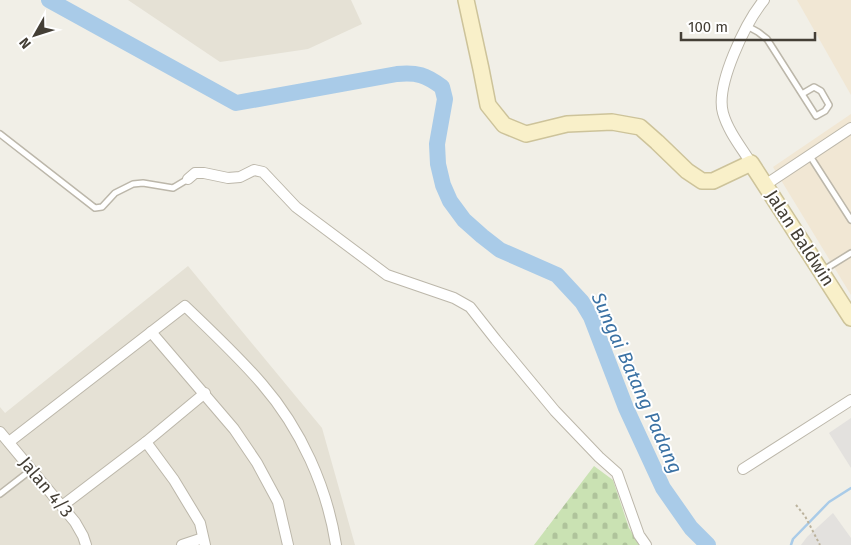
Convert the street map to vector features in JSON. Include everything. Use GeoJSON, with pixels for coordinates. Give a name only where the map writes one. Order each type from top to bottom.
{"type":"FeatureCollection","features":[{"type":"Feature","properties":{"kind":"street"},"geometry":{"type":"LineString","coordinates":[[466,0],[482,69],[488,106],[504,125],[526,134],[567,124],[612,122],[640,128],[687,171],[702,181],[713,182],[751,163],[729,128],[723,112],[721,96],[726,76],[747,26],[764,0]]}},
{"type":"Feature","properties":{"kind":"street"},"geometry":{"type":"LineString","coordinates":[[765,185],[851,128]]}},
{"type":"Feature","properties":{"kind":"street","name":"Jalan Baldwin"},"geometry":{"type":"LineString","coordinates":[[751,163],[851,318]]}},
{"type":"Feature","properties":{"kind":"street"},"geometry":{"type":"LineString","coordinates":[[188,178],[195,173],[240,178],[254,170],[262,172],[296,207],[387,275],[454,298],[470,307],[555,411],[598,457],[617,473],[639,535],[646,545]]}},
{"type":"Feature","properties":{"kind":"street"},"geometry":{"type":"LineString","coordinates":[[9,442],[185,306],[263,385],[294,428],[317,474],[331,516],[336,545]]}},
{"type":"Feature","properties":{"kind":"street"},"geometry":{"type":"LineString","coordinates":[[151,332],[234,429],[256,462],[278,502],[288,545]]}},
{"type":"Feature","properties":{"kind":"street"},"geometry":{"type":"LineString","coordinates":[[62,506],[146,442],[204,393]]}},
{"type":"Feature","properties":{"kind":"street"},"geometry":{"type":"LineString","coordinates":[[743,469],[851,400]]}},
{"type":"Feature","properties":{"kind":"street","name":"Jalan 4/3"},"geometry":{"type":"LineString","coordinates":[[0,432],[75,522],[86,545]]}},
{"type":"Feature","properties":{"kind":"street"},"geometry":{"type":"LineString","coordinates":[[146,442],[174,480],[200,523],[204,541],[182,545]]}},
{"type":"Feature","properties":{"kind":"lane"},"geometry":{"type":"LineString","coordinates":[[747,26],[767,40],[816,116],[826,111],[829,105],[820,91],[814,88],[802,94]]}},
{"type":"Feature","properties":{"kind":"lane"},"geometry":{"type":"LineString","coordinates":[[0,134],[95,208],[102,207],[115,193],[133,184],[173,188],[188,178]]}},
{"type":"Feature","properties":{"kind":"lane"},"geometry":{"type":"LineString","coordinates":[[810,156],[851,220]]}},
{"type":"Feature","properties":{"kind":"lane"},"geometry":{"type":"LineString","coordinates":[[821,271],[851,253]]}},
{"type":"Feature","properties":{"kind":"lane"},"geometry":{"type":"LineString","coordinates":[[0,494],[32,469]]}},
{"type":"Feature","properties":{"kind":"path"},"geometry":{"type":"LineString","coordinates":[[796,505],[805,516],[820,545]]}},
{"type":"Feature","properties":{"kind":"shaded area"},"geometry":{"type":"Polygon","coordinates":[[[128,0],[351,0],[362,24],[308,49],[220,62],[128,0]]]}},
{"type":"Feature","properties":{"kind":"shaded area"},"geometry":{"type":"Polygon","coordinates":[[[797,0],[851,0],[851,95],[797,0]]]}},
{"type":"Feature","properties":{"kind":"shaded area"},"geometry":{"type":"Polygon","coordinates":[[[851,114],[851,295],[773,167],[851,114]]]}},
{"type":"Feature","properties":{"kind":"shaded area"},"geometry":{"type":"Polygon","coordinates":[[[188,266],[322,428],[355,545],[0,545],[0,407],[5,413],[188,266]]]}},
{"type":"Feature","properties":{"kind":"shaded area"},"geometry":{"type":"Polygon","coordinates":[[[851,418],[851,468],[829,433],[851,418]]]}},
{"type":"Feature","properties":{"kind":"shaded area"},"geometry":{"type":"Polygon","coordinates":[[[833,513],[851,538],[851,545],[801,545],[807,537],[833,513]]]}},
{"type":"Feature","properties":{"kind":"green space"},"geometry":{"type":"Polygon","coordinates":[[[594,466],[613,480],[629,528],[640,545],[534,545],[594,466]]]}},
{"type":"Feature","properties":{"kind":"waterway","name":"Sungai Batang Padang"},"geometry":{"type":"LineString","coordinates":[[49,0],[236,103],[397,74],[421,75],[442,87],[445,99],[437,144],[438,164],[443,185],[450,201],[464,220],[500,250],[557,275],[582,302],[591,317],[626,408],[663,488],[691,528],[708,545]]}},
{"type":"Feature","properties":{"kind":"waterway"},"geometry":{"type":"LineString","coordinates":[[791,545],[793,539],[829,502],[851,488]]}}]}
